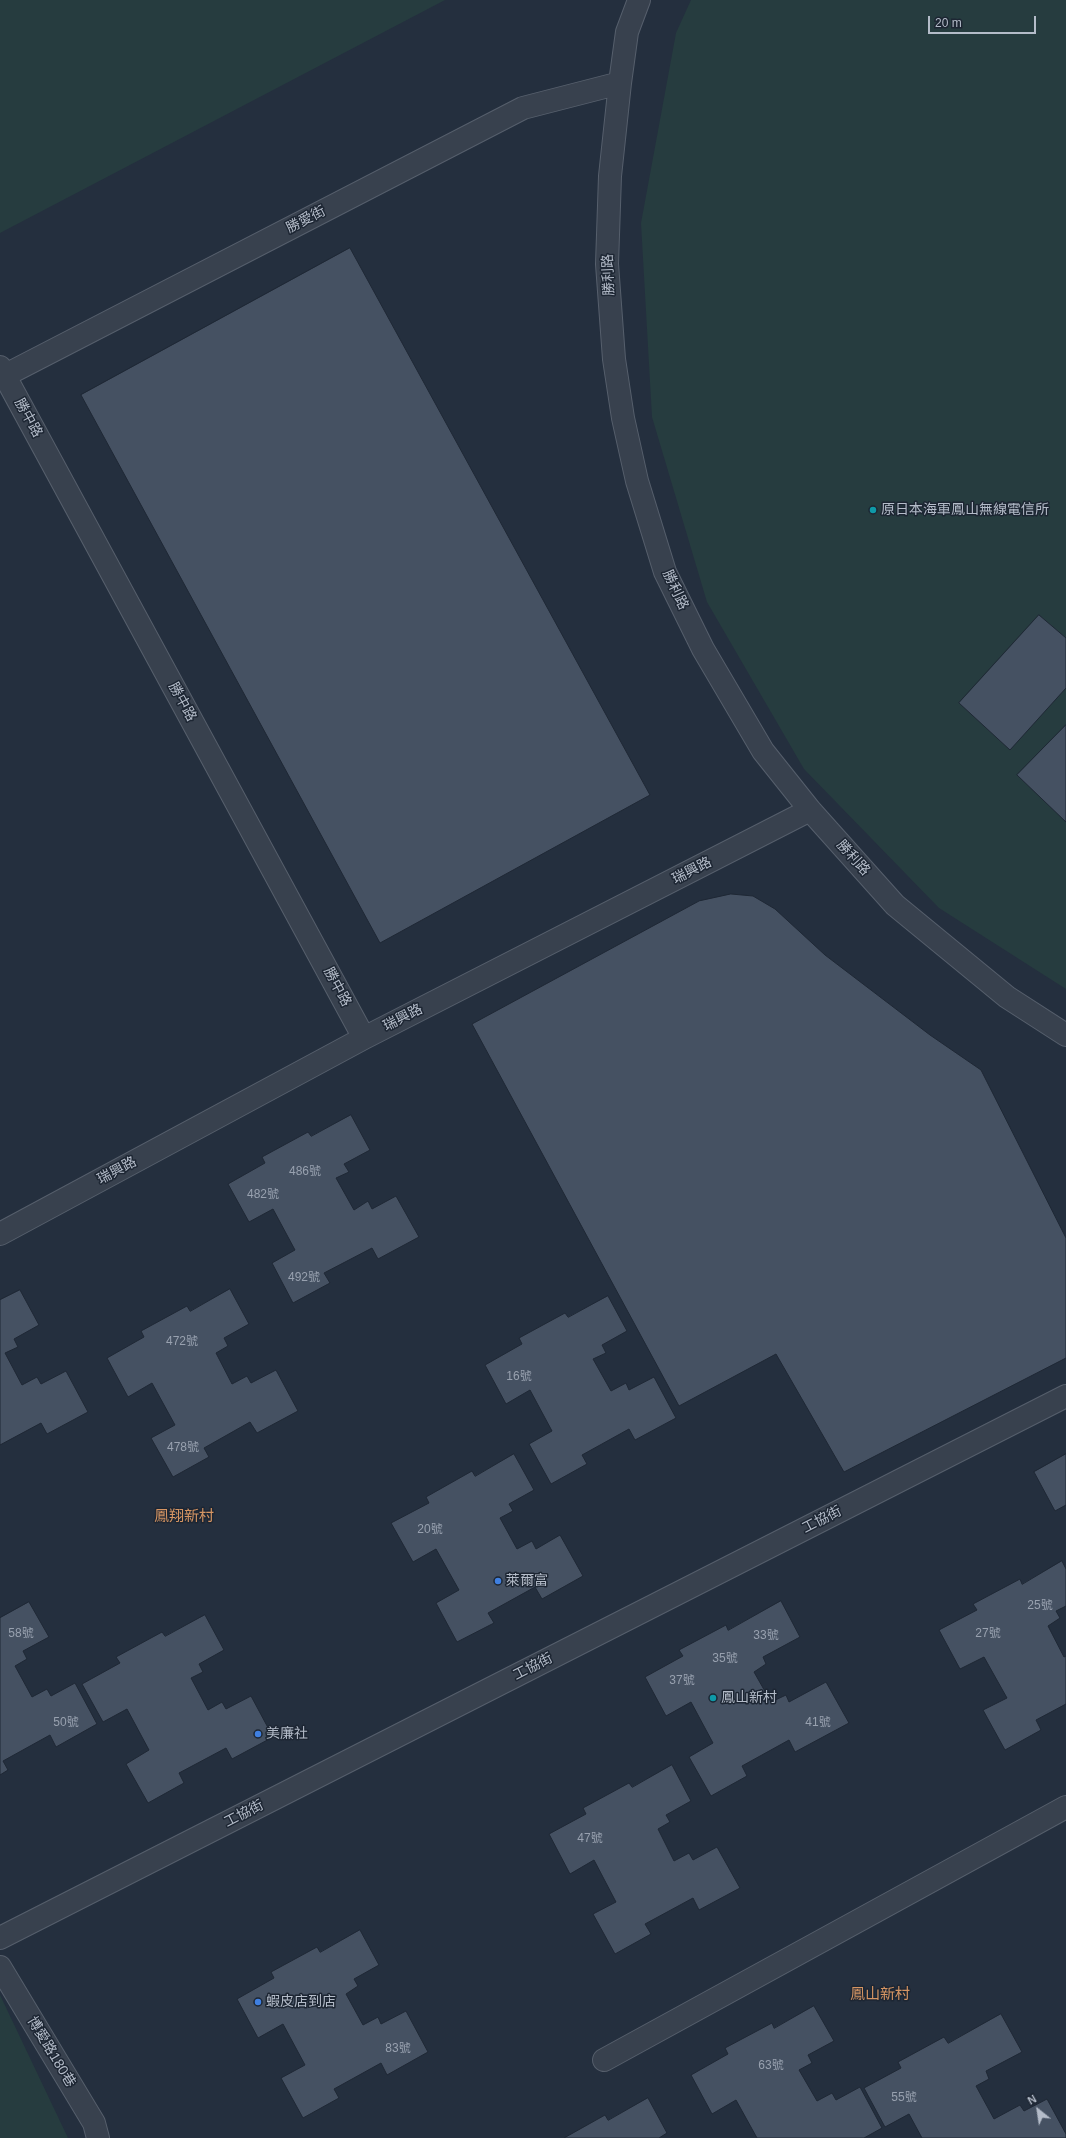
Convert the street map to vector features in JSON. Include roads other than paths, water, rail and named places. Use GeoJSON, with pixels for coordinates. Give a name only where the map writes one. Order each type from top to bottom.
{"type":"FeatureCollection","features":[{"type":"Feature","properties":{"kind":"street","name":"勝利路"},"geometry":{"type":"LineString","coordinates":[[639,0],[627,32],[620,83],[610,176],[607,264],[614,359],[623,418],[637,481],[665,572],[703,648],[763,751],[810,810],[896,905],[1007,997],[1066,1034]]}},
{"type":"Feature","properties":{"kind":"street","name":"勝愛街"},"geometry":{"type":"LineString","coordinates":[[2,373],[523,108],[620,83]]}},
{"type":"Feature","properties":{"kind":"street","name":"勝中路"},"geometry":{"type":"LineString","coordinates":[[2,373],[364,1038]]}},
{"type":"Feature","properties":{"kind":"street","name":"瑞興路"},"geometry":{"type":"LineString","coordinates":[[0,1234],[364,1038],[810,810]]}},
{"type":"Feature","properties":{"kind":"street","name":"工協街"},"geometry":{"type":"LineString","coordinates":[[0,1938],[1066,1396]]}},
{"type":"Feature","properties":{"kind":"street"},"geometry":{"type":"LineString","coordinates":[[604,2060],[1066,1806]]}},
{"type":"Feature","properties":{"kind":"street","name":"博愛路180巷"},"geometry":{"type":"LineString","coordinates":[[0,1967],[94,2123],[98,2138]]}},
{"type":"Feature","properties":{"kind":"place","name":"原日本海軍鳳山無線電信所"},"geometry":{"type":"Point","coordinates":[873,510]}},
{"type":"Feature","properties":{"kind":"place","name":"萊爾富"},"geometry":{"type":"Point","coordinates":[498,1581]}},
{"type":"Feature","properties":{"kind":"place","name":"鳳山新村"},"geometry":{"type":"Point","coordinates":[713,1698]}},
{"type":"Feature","properties":{"kind":"place","name":"美廉社"},"geometry":{"type":"Point","coordinates":[258,1734]}},
{"type":"Feature","properties":{"kind":"place","name":"蝦皮店到店"},"geometry":{"type":"Point","coordinates":[258,2002]}},
{"type":"Feature","properties":{"kind":"district","name":"鳳翔新村"},"geometry":{"type":"Point","coordinates":[184,1517]}},
{"type":"Feature","properties":{"kind":"district","name":"鳳山新村"},"geometry":{"type":"Point","coordinates":[880,1995]}}]}
